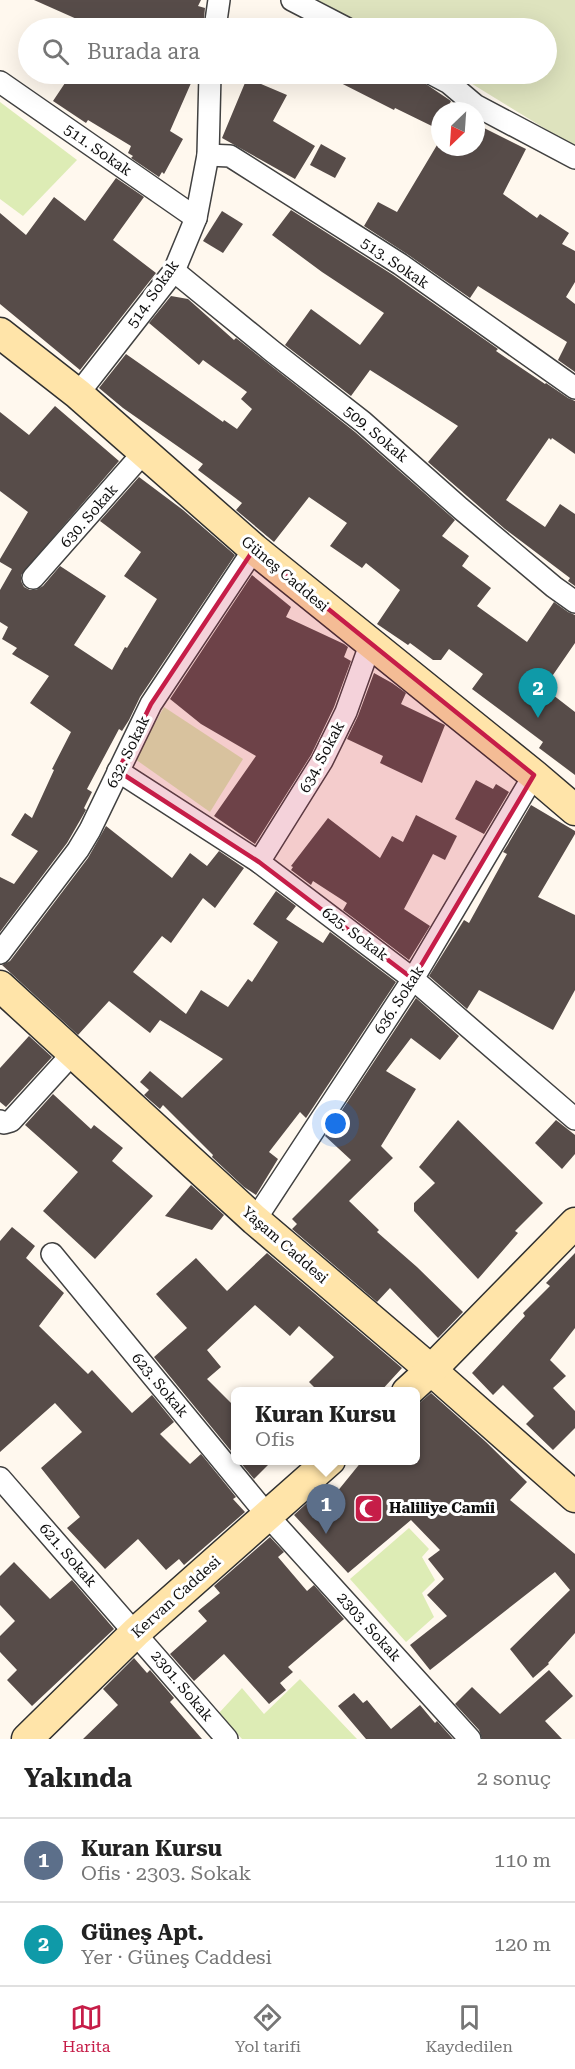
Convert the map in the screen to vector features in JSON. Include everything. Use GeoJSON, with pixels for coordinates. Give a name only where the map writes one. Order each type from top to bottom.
{"type":"FeatureCollection","features":[{"type":"Feature","properties":{"kind":"street"},"geometry":{"type":"LineString","coordinates":[[216,18],[219,0]]}},
{"type":"Feature","properties":{"kind":"street"},"geometry":{"type":"LineString","coordinates":[[292,0],[327,18]]}},
{"type":"Feature","properties":{"kind":"street","name":"511. Sokak"},"geometry":{"type":"LineString","coordinates":[[0,82],[196,218]]}},
{"type":"Feature","properties":{"kind":"street","name":"514. Sokak"},"geometry":{"type":"LineString","coordinates":[[78,394],[174,271],[196,218],[208,155],[210,84]]}},
{"type":"Feature","properties":{"kind":"street"},"geometry":{"type":"LineString","coordinates":[[450,84],[475,105],[575,158]]}},
{"type":"Feature","properties":{"kind":"street","name":"513. Sokak"},"geometry":{"type":"LineString","coordinates":[[208,155],[230,156],[240,162],[400,264],[575,388]]}},
{"type":"Feature","properties":{"kind":"street","name":"509. Sokak"},"geometry":{"type":"LineString","coordinates":[[174,271],[363,422],[477,522],[575,602]]}},
{"type":"Feature","properties":{"kind":"street","name":"Güneş Caddesi"},"geometry":{"type":"LineString","coordinates":[[0,333],[78,394],[254,549],[575,810]]}},
{"type":"Feature","properties":{"kind":"street","name":"630. Sokak"},"geometry":{"type":"LineString","coordinates":[[33,578],[144,453]]}},
{"type":"Feature","properties":{"kind":"street","name":"632. Sokak"},"geometry":{"type":"LineString","coordinates":[[0,953],[78,850],[151,704],[254,549]]}},
{"type":"Feature","properties":{"kind":"street","name":"634. Sokak"},"geometry":{"type":"LineString","coordinates":[[259,862],[322,761],[345,712],[370,645]]}},
{"type":"Feature","properties":{"kind":"street","name":"625. Sokak"},"geometry":{"type":"LineString","coordinates":[[118,771],[259,862],[413,979],[575,1119]]}},
{"type":"Feature","properties":{"kind":"street","name":"636. Sokak"},"geometry":{"type":"LineString","coordinates":[[255,1220],[413,979],[534,775]]}},
{"type":"Feature","properties":{"kind":"street","name":"Yaşam Caddesi"},"geometry":{"type":"LineString","coordinates":[[0,986],[255,1220],[575,1497]]}},
{"type":"Feature","properties":{"kind":"street"},"geometry":{"type":"LineString","coordinates":[[0,1121],[4,1123],[10,1121],[73,1053]]}},
{"type":"Feature","properties":{"kind":"street"},"geometry":{"type":"LineString","coordinates":[[412,1387],[575,1223]]}},
{"type":"Feature","properties":{"kind":"street","name":"623. Sokak"},"geometry":{"type":"LineString","coordinates":[[52,1254],[268,1516]]}},
{"type":"Feature","properties":{"kind":"street","name":"Kervan Caddesi"},"geometry":{"type":"LineString","coordinates":[[27,1739],[136,1632],[325,1465]]}},
{"type":"Feature","properties":{"kind":"street","name":"621. Sokak"},"geometry":{"type":"LineString","coordinates":[[0,1478],[136,1632]]}},
{"type":"Feature","properties":{"kind":"street","name":"2303. Sokak"},"geometry":{"type":"LineString","coordinates":[[268,1516],[470,1739]]}},
{"type":"Feature","properties":{"kind":"street","name":"2301. Sokak"},"geometry":{"type":"LineString","coordinates":[[136,1632],[227,1739]]}},
{"type":"Feature","properties":{"kind":"highlighted area"},"geometry":{"type":"Polygon","coordinates":[[[254,549],[534,775],[413,979],[259,862],[118,771],[151,704],[254,549]]]}},
{"type":"Feature","properties":{"kind":"green space"},"geometry":{"type":"Polygon","coordinates":[[[315,0],[575,0],[575,147],[472,84],[557,84],[557,18],[350,18],[315,0]]]}},
{"type":"Feature","properties":{"kind":"green space"},"geometry":{"type":"Polygon","coordinates":[[[0,102],[77,160],[23,216],[0,199],[0,102]]]}},
{"type":"Feature","properties":{"kind":"green space"},"geometry":{"type":"Polygon","coordinates":[[[164,707],[243,759],[210,812],[135,759],[164,707]]]}},
{"type":"Feature","properties":{"kind":"green space"},"geometry":{"type":"Polygon","coordinates":[[[409,1528],[429,1549],[422,1557],[435,1580],[422,1593],[434,1617],[406,1642],[350,1579],[409,1528]]]}},
{"type":"Feature","properties":{"kind":"green space"},"geometry":{"type":"Polygon","coordinates":[[[300,1679],[357,1739],[242,1739],[219,1713],[242,1688],[264,1714],[300,1679]]]}},
{"type":"Feature","properties":{"kind":"building"},"geometry":{"type":"Polygon","coordinates":[[[34,0],[201,0],[198,6],[205,8],[204,18],[74,18],[34,0]]]}},
{"type":"Feature","properties":{"kind":"building"},"geometry":{"type":"Polygon","coordinates":[[[64,84],[191,84],[170,131],[183,139],[164,174],[162,172],[159,177],[131,158],[133,156],[128,153],[131,146],[88,120],[86,123],[53,101],[64,84]]]}},
{"type":"Feature","properties":{"kind":"building"},"geometry":{"type":"Polygon","coordinates":[[[244,84],[261,84],[287,95],[273,121],[315,146],[295,179],[222,138],[244,84]]]}},
{"type":"Feature","properties":{"kind":"building"},"geometry":{"type":"Polygon","coordinates":[[[343,84],[426,84],[451,101],[431,102],[431,126],[395,108],[394,110],[343,84]]]}},
{"type":"Feature","properties":{"kind":"building"},"geometry":{"type":"Polygon","coordinates":[[[485,128],[526,149],[503,194],[537,218],[540,214],[569,233],[562,244],[575,251],[575,282],[566,297],[575,304],[575,372],[558,360],[567,342],[478,286],[470,298],[364,226],[378,202],[397,212],[431,155],[485,156],[485,128]]]}},
{"type":"Feature","properties":{"kind":"building"},"geometry":{"type":"Polygon","coordinates":[[[321,144],[346,158],[335,178],[310,165],[321,144]]]}},
{"type":"Feature","properties":{"kind":"building"},"geometry":{"type":"Polygon","coordinates":[[[116,178],[144,197],[113,240],[156,273],[80,370],[0,304],[0,213],[26,235],[54,197],[85,221],[116,178]]]}},
{"type":"Feature","properties":{"kind":"building"},"geometry":{"type":"Polygon","coordinates":[[[291,210],[393,275],[498,349],[496,351],[575,401],[575,454],[549,438],[506,500],[545,527],[560,504],[575,514],[575,586],[568,581],[570,578],[505,529],[428,462],[458,426],[370,370],[351,396],[285,345],[311,309],[360,345],[384,313],[272,235],[291,210]]]}},
{"type":"Feature","properties":{"kind":"building"},"geometry":{"type":"Polygon","coordinates":[[[222,211],[243,224],[223,253],[203,241],[222,211]]]}},
{"type":"Feature","properties":{"kind":"building"},"geometry":{"type":"Polygon","coordinates":[[[171,296],[188,299],[234,340],[236,338],[355,432],[455,520],[442,536],[469,556],[462,566],[491,588],[477,606],[527,642],[554,602],[575,615],[575,643],[544,688],[575,712],[575,775],[539,748],[543,742],[472,689],[483,674],[449,649],[441,660],[433,660],[410,643],[408,645],[377,624],[400,590],[366,563],[362,568],[330,546],[347,523],[309,497],[274,542],[236,510],[242,503],[198,470],[203,464],[123,408],[99,388],[126,354],[223,422],[224,420],[237,429],[252,409],[241,399],[247,392],[203,360],[199,365],[149,323],[171,296]]]}},
{"type":"Feature","properties":{"kind":"building"},"geometry":{"type":"Polygon","coordinates":[[[55,406],[119,461],[21,575],[24,587],[36,590],[43,586],[60,566],[106,596],[74,645],[112,670],[157,599],[124,576],[141,552],[100,521],[139,477],[183,510],[235,555],[140,697],[122,731],[119,729],[87,789],[92,792],[84,808],[86,810],[67,843],[0,932],[0,877],[14,884],[38,851],[11,835],[25,813],[32,818],[54,770],[52,769],[71,732],[30,703],[49,676],[12,654],[17,648],[2,639],[8,627],[0,622],[0,590],[12,569],[0,562],[0,559],[28,512],[0,491],[0,412],[29,435],[55,406]]]}},
{"type":"Feature","properties":{"kind":"building"},"geometry":{"type":"Polygon","coordinates":[[[252,575],[291,607],[286,617],[344,644],[348,647],[344,657],[351,661],[334,707],[311,755],[255,844],[214,816],[256,756],[201,724],[170,699],[252,575]]]}},
{"type":"Feature","properties":{"kind":"building"},"geometry":{"type":"Polygon","coordinates":[[[374,673],[406,693],[401,704],[445,725],[422,783],[380,763],[383,756],[347,739],[374,673]]]}},
{"type":"Feature","properties":{"kind":"building"},"geometry":{"type":"Polygon","coordinates":[[[476,780],[493,789],[496,784],[509,792],[484,834],[455,819],[476,780]]]}},
{"type":"Feature","properties":{"kind":"building"},"geometry":{"type":"Polygon","coordinates":[[[531,805],[575,831],[538,897],[575,915],[575,990],[553,1030],[479,990],[467,1009],[429,976],[464,920],[469,923],[507,854],[503,852],[531,805]]]}},
{"type":"Feature","properties":{"kind":"building"},"geometry":{"type":"Polygon","coordinates":[[[416,815],[457,836],[445,860],[433,854],[404,909],[430,926],[409,960],[343,910],[347,903],[313,881],[311,885],[291,870],[293,867],[291,866],[328,818],[380,858],[392,836],[403,842],[416,815]]]}},
{"type":"Feature","properties":{"kind":"building"},"geometry":{"type":"Polygon","coordinates":[[[106,826],[172,878],[190,853],[207,866],[219,851],[244,868],[215,908],[203,898],[171,943],[162,936],[133,972],[186,1014],[201,990],[228,1007],[248,979],[252,982],[278,942],[253,924],[276,891],[296,906],[286,919],[323,943],[330,932],[396,982],[306,1118],[300,1112],[269,1152],[278,1159],[256,1195],[212,1157],[213,1155],[163,1105],[160,1109],[144,1095],[149,1090],[140,1082],[150,1071],[182,1098],[223,1059],[160,1020],[150,1033],[109,1001],[78,1035],[2,965],[10,961],[88,858],[106,826]]]}},
{"type":"Feature","properties":{"kind":"building"},"geometry":{"type":"Polygon","coordinates":[[[416,998],[459,1036],[440,1060],[411,1038],[386,1071],[416,1089],[381,1146],[393,1158],[349,1201],[379,1230],[377,1232],[463,1312],[438,1338],[390,1288],[377,1302],[292,1229],[297,1224],[292,1219],[351,1160],[325,1136],[416,998]]]}},
{"type":"Feature","properties":{"kind":"building"},"geometry":{"type":"Polygon","coordinates":[[[29,1036],[52,1057],[6,1107],[0,1102],[0,1068],[29,1036]]]}},
{"type":"Feature","properties":{"kind":"building"},"geometry":{"type":"Polygon","coordinates":[[[53,1094],[91,1129],[94,1125],[123,1148],[112,1161],[153,1196],[95,1259],[43,1211],[78,1172],[25,1125],[53,1094]]]}},
{"type":"Feature","properties":{"kind":"building"},"geometry":{"type":"Polygon","coordinates":[[[458,1120],[543,1203],[515,1231],[518,1233],[478,1279],[414,1211],[414,1203],[435,1183],[419,1167],[458,1120]]]}},
{"type":"Feature","properties":{"kind":"building"},"geometry":{"type":"Polygon","coordinates":[[[556,1120],[575,1135],[575,1154],[562,1169],[535,1143],[556,1120]]]}},
{"type":"Feature","properties":{"kind":"building"},"geometry":{"type":"Polygon","coordinates":[[[191,1185],[224,1215],[212,1230],[165,1216],[191,1185]]]}},
{"type":"Feature","properties":{"kind":"building"},"geometry":{"type":"Polygon","coordinates":[[[12,1227],[35,1246],[26,1258],[64,1293],[39,1326],[88,1374],[92,1370],[132,1413],[152,1395],[174,1422],[160,1434],[190,1464],[201,1454],[236,1497],[233,1499],[245,1512],[184,1565],[179,1559],[166,1570],[138,1539],[105,1569],[67,1528],[80,1517],[41,1468],[82,1432],[55,1403],[0,1452],[0,1241],[12,1227]]]}},
{"type":"Feature","properties":{"kind":"building"},"geometry":{"type":"Polygon","coordinates":[[[267,1253],[402,1368],[385,1387],[314,1387],[309,1382],[334,1357],[299,1326],[290,1336],[255,1305],[207,1350],[221,1367],[207,1379],[231,1403],[231,1451],[154,1357],[187,1328],[156,1294],[196,1258],[227,1291],[267,1253]]]}},
{"type":"Feature","properties":{"kind":"building"},"geometry":{"type":"Polygon","coordinates":[[[575,1253],[575,1328],[550,1360],[566,1376],[553,1388],[575,1411],[575,1428],[553,1450],[526,1424],[534,1416],[503,1385],[493,1395],[472,1373],[525,1316],[523,1313],[550,1286],[546,1283],[575,1253]]]}},
{"type":"Feature","properties":{"kind":"building"},"geometry":{"type":"Polygon","coordinates":[[[431,1393],[527,1482],[510,1500],[575,1554],[575,1633],[549,1664],[533,1678],[510,1649],[570,1590],[555,1572],[430,1670],[410,1645],[447,1616],[427,1595],[444,1579],[428,1559],[440,1550],[411,1520],[348,1573],[294,1515],[307,1503],[319,1514],[359,1465],[420,1465],[420,1403],[431,1393]]]}},
{"type":"Feature","properties":{"kind":"building"},"geometry":{"type":"Polygon","coordinates":[[[242,1465],[268,1465],[254,1479],[242,1465]]]}},
{"type":"Feature","properties":{"kind":"building"},"geometry":{"type":"Polygon","coordinates":[[[270,1537],[284,1552],[278,1557],[307,1591],[314,1585],[344,1619],[288,1667],[293,1672],[280,1683],[286,1690],[269,1704],[224,1654],[194,1681],[170,1654],[207,1621],[198,1611],[220,1593],[214,1586],[270,1537]]]}},
{"type":"Feature","properties":{"kind":"building"},"geometry":{"type":"Polygon","coordinates":[[[14,1562],[50,1599],[72,1580],[114,1629],[32,1706],[7,1680],[17,1670],[0,1652],[0,1636],[15,1621],[0,1605],[0,1576],[14,1562]]]}},
{"type":"Feature","properties":{"kind":"building"},"geometry":{"type":"Polygon","coordinates":[[[134,1658],[147,1673],[150,1670],[174,1698],[170,1702],[202,1739],[83,1739],[118,1705],[103,1689],[134,1658]]]}},
{"type":"Feature","properties":{"kind":"building"},"geometry":{"type":"Polygon","coordinates":[[[549,1670],[573,1696],[545,1721],[562,1739],[482,1739],[479,1730],[455,1704],[472,1687],[500,1714],[549,1670]]]}},
{"type":"Feature","properties":{"kind":"building"},"geometry":{"type":"Polygon","coordinates":[[[354,1693],[363,1703],[367,1700],[391,1729],[420,1705],[453,1739],[366,1739],[338,1706],[354,1693]]]}},
{"type":"Feature","properties":{"kind":"place","name":"Güneş Apt."},"geometry":{"type":"Point","coordinates":[538,718]}},
{"type":"Feature","properties":{"kind":"place","name":"Haliliye Camii"},"geometry":{"type":"Point","coordinates":[368,1508]}},
{"type":"Feature","properties":{"kind":"place","name":"Kuran Kursu"},"geometry":{"type":"Point","coordinates":[326,1534]}}]}
